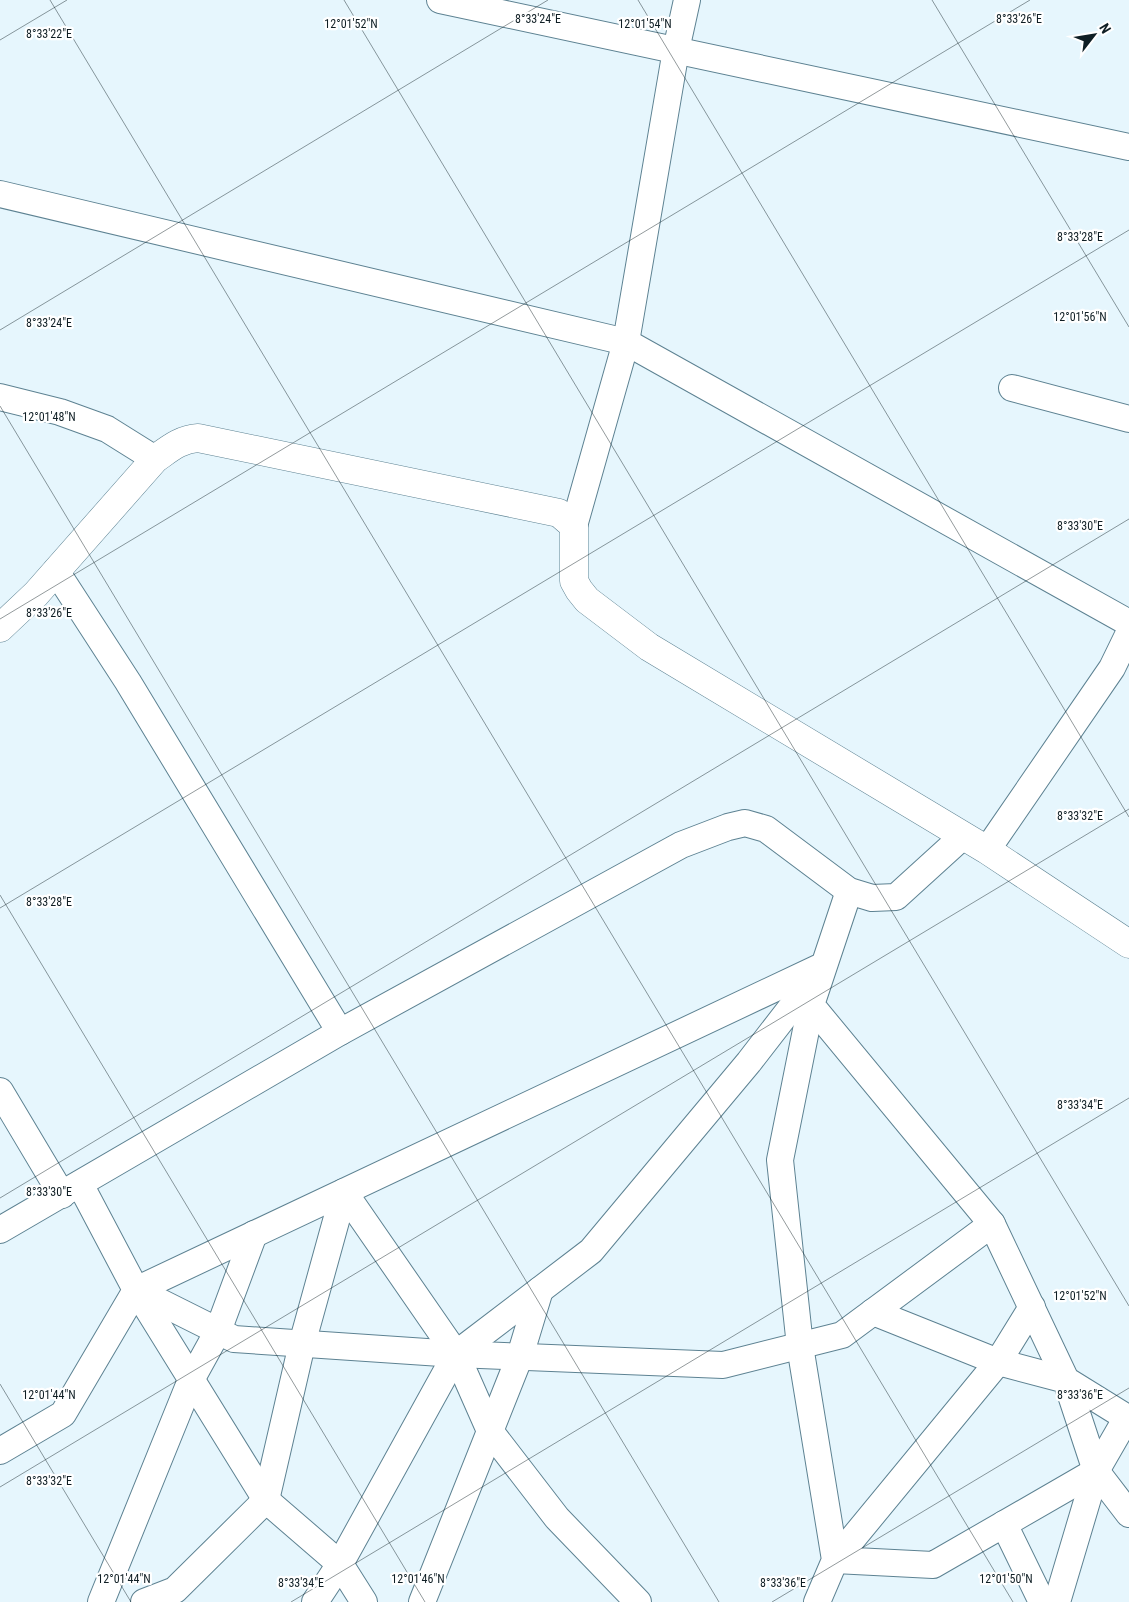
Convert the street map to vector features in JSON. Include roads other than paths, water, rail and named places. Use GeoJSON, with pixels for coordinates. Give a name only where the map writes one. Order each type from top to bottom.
{"type":"FeatureCollection","features":[{"type":"Feature","properties":{"kind":"street"},"geometry":{"type":"LineString","coordinates":[[440,0],[1129,147]]}},
{"type":"Feature","properties":{"kind":"street"},"geometry":{"type":"LineString","coordinates":[[686,0],[626,342],[574,526],[574,581],[588,600],[649,647],[962,837],[987,850],[1129,944]]}},
{"type":"Feature","properties":{"kind":"street"},"geometry":{"type":"LineString","coordinates":[[0,194],[626,342],[1129,623]]}},
{"type":"Feature","properties":{"kind":"street"},"geometry":{"type":"LineString","coordinates":[[1012,388],[1129,419]]}},
{"type":"Feature","properties":{"kind":"street"},"geometry":{"type":"LineString","coordinates":[[0,397],[60,412],[107,428],[154,459]]}},
{"type":"Feature","properties":{"kind":"street"},"geometry":{"type":"LineString","coordinates":[[0,628],[36,594],[154,459],[178,443],[188,439],[198,438],[559,513],[574,526]]}},
{"type":"Feature","properties":{"kind":"street"},"geometry":{"type":"LineString","coordinates":[[56,571],[128,682],[340,1032]]}},
{"type":"Feature","properties":{"kind":"street"},"geometry":{"type":"LineString","coordinates":[[987,850],[1112,668],[1129,634]]}},
{"type":"Feature","properties":{"kind":"street"},"geometry":{"type":"LineString","coordinates":[[0,1230],[340,1032],[681,845],[728,827],[745,823],[766,829],[849,891],[872,898],[896,896],[962,837]]}},
{"type":"Feature","properties":{"kind":"street"},"geometry":{"type":"LineString","coordinates":[[835,1560],[800,1346],[780,1160],[811,1005],[849,891]]}},
{"type":"Feature","properties":{"kind":"street"},"geometry":{"type":"LineString","coordinates":[[0,1451],[63,1414],[136,1290],[824,966]]}},
{"type":"Feature","properties":{"kind":"street"},"geometry":{"type":"LineString","coordinates":[[314,1602],[340,1564],[456,1354],[591,1251],[749,1062],[824,966]]}},
{"type":"Feature","properties":{"kind":"street"},"geometry":{"type":"LineString","coordinates":[[811,1005],[992,1224],[1066,1380],[1096,1470],[1129,1514]]}},
{"type":"Feature","properties":{"kind":"street"},"geometry":{"type":"LineString","coordinates":[[0,1090],[71,1190],[136,1290],[266,1500],[340,1564],[364,1602]]}},
{"type":"Feature","properties":{"kind":"street"},"geometry":{"type":"LineString","coordinates":[[144,1602],[175,1590],[266,1500],[302,1344],[344,1192]]}},
{"type":"Feature","properties":{"kind":"street"},"geometry":{"type":"LineString","coordinates":[[344,1192],[456,1354],[490,1431],[557,1518],[638,1602]]}},
{"type":"Feature","properties":{"kind":"street"},"geometry":{"type":"LineString","coordinates":[[136,1290],[234,1339],[456,1354],[723,1365],[842,1335],[992,1224]]}},
{"type":"Feature","properties":{"kind":"street"},"geometry":{"type":"LineString","coordinates":[[101,1602],[191,1380],[218,1331],[254,1234]]}},
{"type":"Feature","properties":{"kind":"street"},"geometry":{"type":"LineString","coordinates":[[422,1602],[520,1356],[540,1290]]}},
{"type":"Feature","properties":{"kind":"street"},"geometry":{"type":"LineString","coordinates":[[818,1602],[835,1560],[998,1362],[1032,1307]]}},
{"type":"Feature","properties":{"kind":"street"},"geometry":{"type":"LineString","coordinates":[[873,1312],[998,1362],[1066,1380],[1128,1419],[1096,1470],[1057,1602]]}},
{"type":"Feature","properties":{"kind":"street"},"geometry":{"type":"LineString","coordinates":[[835,1560],[933,1566],[1096,1470]]}},
{"type":"Feature","properties":{"kind":"street"},"geometry":{"type":"LineString","coordinates":[[1004,1524],[1042,1602]]}}]}
